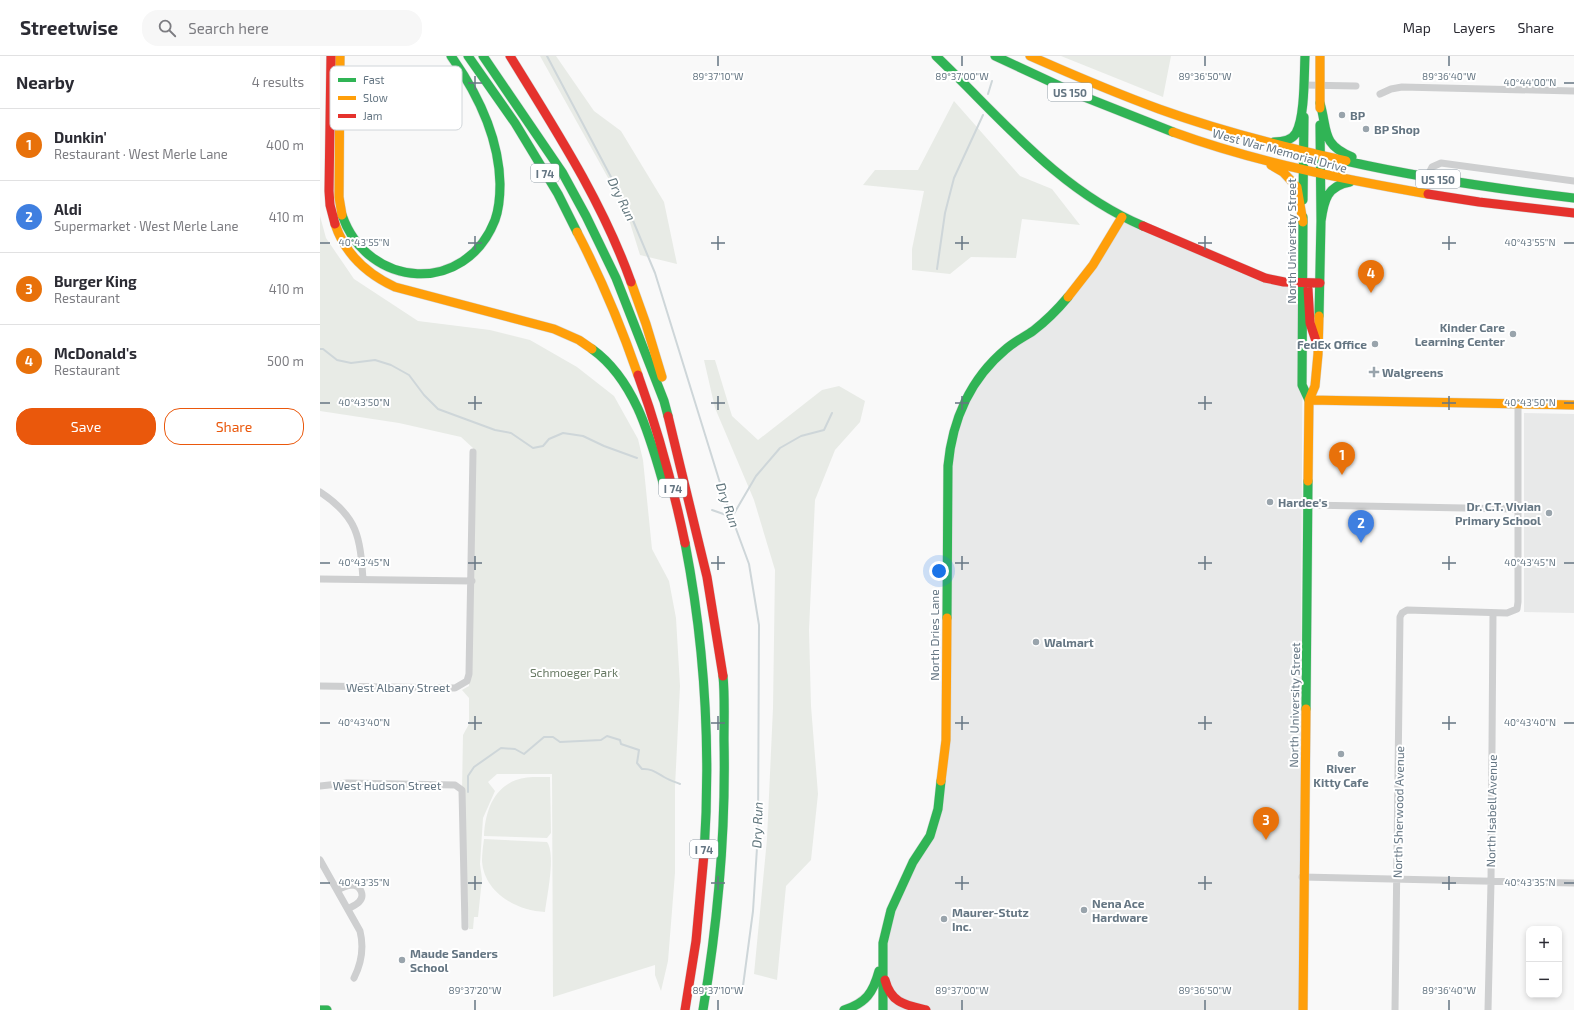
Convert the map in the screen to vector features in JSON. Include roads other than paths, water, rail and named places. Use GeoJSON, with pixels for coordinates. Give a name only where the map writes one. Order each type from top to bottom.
{"type":"FeatureCollection","features":[{"type":"Feature","properties":{"kind":"main road"},"geometry":{"type":"LineString","coordinates":[[331,56],[331,66]]}},
{"type":"Feature","properties":{"kind":"main road"},"geometry":{"type":"LineString","coordinates":[[340,56],[340,66]]}},
{"type":"Feature","properties":{"kind":"main road"},"geometry":{"type":"LineString","coordinates":[[451,56],[457,66]]}},
{"type":"Feature","properties":{"kind":"main road","name":"I 74"},"geometry":{"type":"LineString","coordinates":[[468,56],[514,120],[563,204],[596,269],[627,343],[661,442],[679,514],[695,594],[705,687],[707,767],[706,829],[699,916],[685,1010]]}},
{"type":"Feature","properties":{"kind":"main road","name":"I 74"},"geometry":{"type":"LineString","coordinates":[[483,56],[562,172],[586,216],[616,278],[664,400],[707,577],[719,648],[723,687],[725,767],[723,836],[717,918],[703,1010]]}},
{"type":"Feature","properties":{"kind":"main road"},"geometry":{"type":"LineString","coordinates":[[505,56],[561,138]]}},
{"type":"Feature","properties":{"kind":"main road"},"geometry":{"type":"LineString","coordinates":[[510,56],[561,138],[594,198],[621,254],[662,374],[664,400]]}},
{"type":"Feature","properties":{"kind":"main road"},"geometry":{"type":"LineString","coordinates":[[936,56],[1005,124],[1065,180],[1088,198],[1122,217],[1265,278],[1284,282],[1320,283]]}},
{"type":"Feature","properties":{"kind":"main road","name":"West War Memorial Drive"},"geometry":{"type":"LineString","coordinates":[[995,56],[1030,74],[1174,133],[1200,142],[1303,170],[1367,184],[1464,200],[1574,213]]}},
{"type":"Feature","properties":{"kind":"main road","name":"West War Memorial Drive"},"geometry":{"type":"LineString","coordinates":[[1030,56],[1065,72],[1155,108],[1262,142],[1321,156],[1427,176],[1478,185],[1574,198]]}},
{"type":"Feature","properties":{"kind":"main road"},"geometry":{"type":"LineString","coordinates":[[1262,142],[1284,141],[1295,134],[1299,124],[1304,85],[1305,56]]}},
{"type":"Feature","properties":{"kind":"main road","name":"North University Street"},"geometry":{"type":"LineString","coordinates":[[1303,1010],[1302,877],[1305,805],[1309,400],[1315,386],[1318,348],[1321,221],[1320,56]]}},
{"type":"Feature","properties":{"kind":"main road"},"geometry":{"type":"LineString","coordinates":[[339,130],[340,209],[345,226],[357,245],[378,263],[402,272],[419,274],[442,271],[456,265],[472,255],[488,236],[496,219],[499,203],[499,167],[492,133],[478,99],[462,74]]}},
{"type":"Feature","properties":{"kind":"main road","name":"North University Street"},"geometry":{"type":"LineString","coordinates":[[1304,85],[1302,385],[1309,400]]}},
{"type":"Feature","properties":{"kind":"main road"},"geometry":{"type":"LineString","coordinates":[[1320,103],[1325,134],[1329,142],[1336,150],[1350,157],[1427,176]]}},
{"type":"Feature","properties":{"kind":"main road"},"geometry":{"type":"LineString","coordinates":[[330,130],[330,203],[336,230],[345,247],[362,267],[375,277],[395,287],[569,334],[584,342],[597,352],[624,383],[646,428],[668,501],[682,562],[694,636],[705,687]]}},
{"type":"Feature","properties":{"kind":"main road"},"geometry":{"type":"LineString","coordinates":[[1200,142],[1271,165],[1283,172],[1298,189],[1303,222]]}},
{"type":"Feature","properties":{"kind":"main road"},"geometry":{"type":"LineString","coordinates":[[1321,221],[1325,199],[1334,187],[1346,182],[1367,184]]}},
{"type":"Feature","properties":{"kind":"main road","name":"North Dries Lane"},"geometry":{"type":"LineString","coordinates":[[883,1010],[883,943],[891,910],[913,862],[930,836],[938,809],[946,740],[948,470],[949,449],[954,426],[965,400],[983,372],[1006,349],[1040,326],[1070,295],[1094,266],[1122,217]]}},
{"type":"Feature","properties":{"kind":"main road"},"geometry":{"type":"LineString","coordinates":[[1303,283],[1309,294],[1310,323],[1318,348]]}},
{"type":"Feature","properties":{"kind":"main road"},"geometry":{"type":"LineString","coordinates":[[1309,400],[1574,405]]}},
{"type":"Feature","properties":{"kind":"main road"},"geometry":{"type":"LineString","coordinates":[[844,1010],[857,1006],[870,995],[874,988],[882,958]]}},
{"type":"Feature","properties":{"kind":"main road"},"geometry":{"type":"LineString","coordinates":[[882,968],[889,992],[892,996],[907,1004],[926,1010]]}},
{"type":"Feature","properties":{"kind":"main road"},"geometry":{"type":"LineString","coordinates":[[320,1010],[327,1010]]}},
{"type":"Feature","properties":{"kind":"street"},"geometry":{"type":"LineString","coordinates":[[1304,85],[1356,86]]}},
{"type":"Feature","properties":{"kind":"street"},"geometry":{"type":"LineString","coordinates":[[1380,94],[1391,89],[1402,87],[1574,91]]}},
{"type":"Feature","properties":{"kind":"street"},"geometry":{"type":"LineString","coordinates":[[1427,176],[1432,167],[1441,163],[1574,181]]}},
{"type":"Feature","properties":{"kind":"street"},"geometry":{"type":"LineString","coordinates":[[1493,613],[1507,613],[1514,611],[1517,609],[1518,602],[1518,404]]}},
{"type":"Feature","properties":{"kind":"street"},"geometry":{"type":"LineString","coordinates":[[320,579],[472,581],[473,452]]}},
{"type":"Feature","properties":{"kind":"street"},"geometry":{"type":"LineString","coordinates":[[320,492],[347,515],[356,531],[361,547],[363,579]]}},
{"type":"Feature","properties":{"kind":"street"},"geometry":{"type":"LineString","coordinates":[[1308,505],[1517,509]]}},
{"type":"Feature","properties":{"kind":"street","name":"West Albany Street"},"geometry":{"type":"LineString","coordinates":[[320,686],[455,688],[467,681],[470,674],[472,581]]}},
{"type":"Feature","properties":{"kind":"street","name":"North Sherwood Avenue"},"geometry":{"type":"LineString","coordinates":[[1395,1010],[1401,614],[1407,610],[1493,613]]}},
{"type":"Feature","properties":{"kind":"street","name":"North Isabell Avenue"},"geometry":{"type":"LineString","coordinates":[[1488,1010],[1491,882],[1493,613]]}},
{"type":"Feature","properties":{"kind":"street","name":"West Hudson Street"},"geometry":{"type":"LineString","coordinates":[[320,786],[347,783],[455,785],[462,790],[465,927]]}},
{"type":"Feature","properties":{"kind":"street"},"geometry":{"type":"LineString","coordinates":[[320,860],[359,928],[361,938],[360,963],[354,978]]}},
{"type":"Feature","properties":{"kind":"street"},"geometry":{"type":"LineString","coordinates":[[1302,877],[1574,883]]}},
{"type":"Feature","properties":{"kind":"street"},"geometry":{"type":"LineString","coordinates":[[337,890],[345,886],[354,885],[359,887],[362,891],[360,902],[348,909]]}},
{"type":"Feature","properties":{"kind":"waterway","name":"Dry Run"},"geometry":{"type":"LineString","coordinates":[[547,56],[629,211],[655,273],[725,499],[749,564],[759,625],[758,832],[753,911],[743,986]]}},
{"type":"Feature","properties":{"kind":"waterway"},"geometry":{"type":"LineString","coordinates":[[988,94],[992,81]]}},
{"type":"Feature","properties":{"kind":"waterway"},"geometry":{"type":"LineString","coordinates":[[937,269],[945,213],[954,178],[983,115]]}},
{"type":"Feature","properties":{"kind":"waterway"},"geometry":{"type":"LineString","coordinates":[[320,349],[323,349],[337,360],[351,363],[375,360],[391,365],[409,375],[424,395],[438,409],[495,430],[511,433],[533,448],[543,446],[549,439],[563,433],[583,436],[604,446],[637,458]]}},
{"type":"Feature","properties":{"kind":"waterway"},"geometry":{"type":"LineString","coordinates":[[732,517],[756,476],[780,448],[801,436],[824,430],[832,413]]}},
{"type":"Feature","properties":{"kind":"waterway"},"geometry":{"type":"LineString","coordinates":[[712,510],[732,517]]}},
{"type":"Feature","properties":{"kind":"waterway"},"geometry":{"type":"LineString","coordinates":[[468,792],[468,776],[474,767],[501,748],[515,749],[524,754],[544,737],[553,737],[560,742],[601,740],[607,736],[620,740],[621,744],[639,750],[637,763],[642,769],[651,770],[680,784]]}},
{"type":"Feature","properties":{"kind":"place","name":"BP"},"geometry":{"type":"Point","coordinates":[1342,115]}},
{"type":"Feature","properties":{"kind":"place","name":"BP Shop"},"geometry":{"type":"Point","coordinates":[1366,129]}},
{"type":"Feature","properties":{"kind":"place","name":"McDonald's"},"geometry":{"type":"Point","coordinates":[1371,293]}},
{"type":"Feature","properties":{"kind":"place","name":"Kinder Care Learning Center"},"geometry":{"type":"Point","coordinates":[1513,334]}},
{"type":"Feature","properties":{"kind":"place","name":"FedEx Office"},"geometry":{"type":"Point","coordinates":[1375,344]}},
{"type":"Feature","properties":{"kind":"place","name":"Walgreens"},"geometry":{"type":"Point","coordinates":[1374,372]}},
{"type":"Feature","properties":{"kind":"place","name":"Dunkin'"},"geometry":{"type":"Point","coordinates":[1342,475]}},
{"type":"Feature","properties":{"kind":"place","name":"Hardee's"},"geometry":{"type":"Point","coordinates":[1270,502]}},
{"type":"Feature","properties":{"kind":"place","name":"Dr. C.T. Vivian Primary School"},"geometry":{"type":"Point","coordinates":[1549,513]}},
{"type":"Feature","properties":{"kind":"place","name":"Aldi"},"geometry":{"type":"Point","coordinates":[1361,543]}},
{"type":"Feature","properties":{"kind":"place","name":"Walmart"},"geometry":{"type":"Point","coordinates":[1036,642]}},
{"type":"Feature","properties":{"kind":"place","name":"River Kitty Cafe"},"geometry":{"type":"Point","coordinates":[1341,754]}},
{"type":"Feature","properties":{"kind":"place","name":"Burger King"},"geometry":{"type":"Point","coordinates":[1266,840]}},
{"type":"Feature","properties":{"kind":"place","name":"Nena Ace Hardware"},"geometry":{"type":"Point","coordinates":[1084,910]}},
{"type":"Feature","properties":{"kind":"place","name":"Maurer-Stutz Inc."},"geometry":{"type":"Point","coordinates":[944,919]}},
{"type":"Feature","properties":{"kind":"place","name":"Maude Sanders School"},"geometry":{"type":"Point","coordinates":[402,960]}},
{"type":"Feature","properties":{"kind":"park label","name":"Schmoeger Park"},"geometry":{"type":"Point","coordinates":[574,672]}}]}
